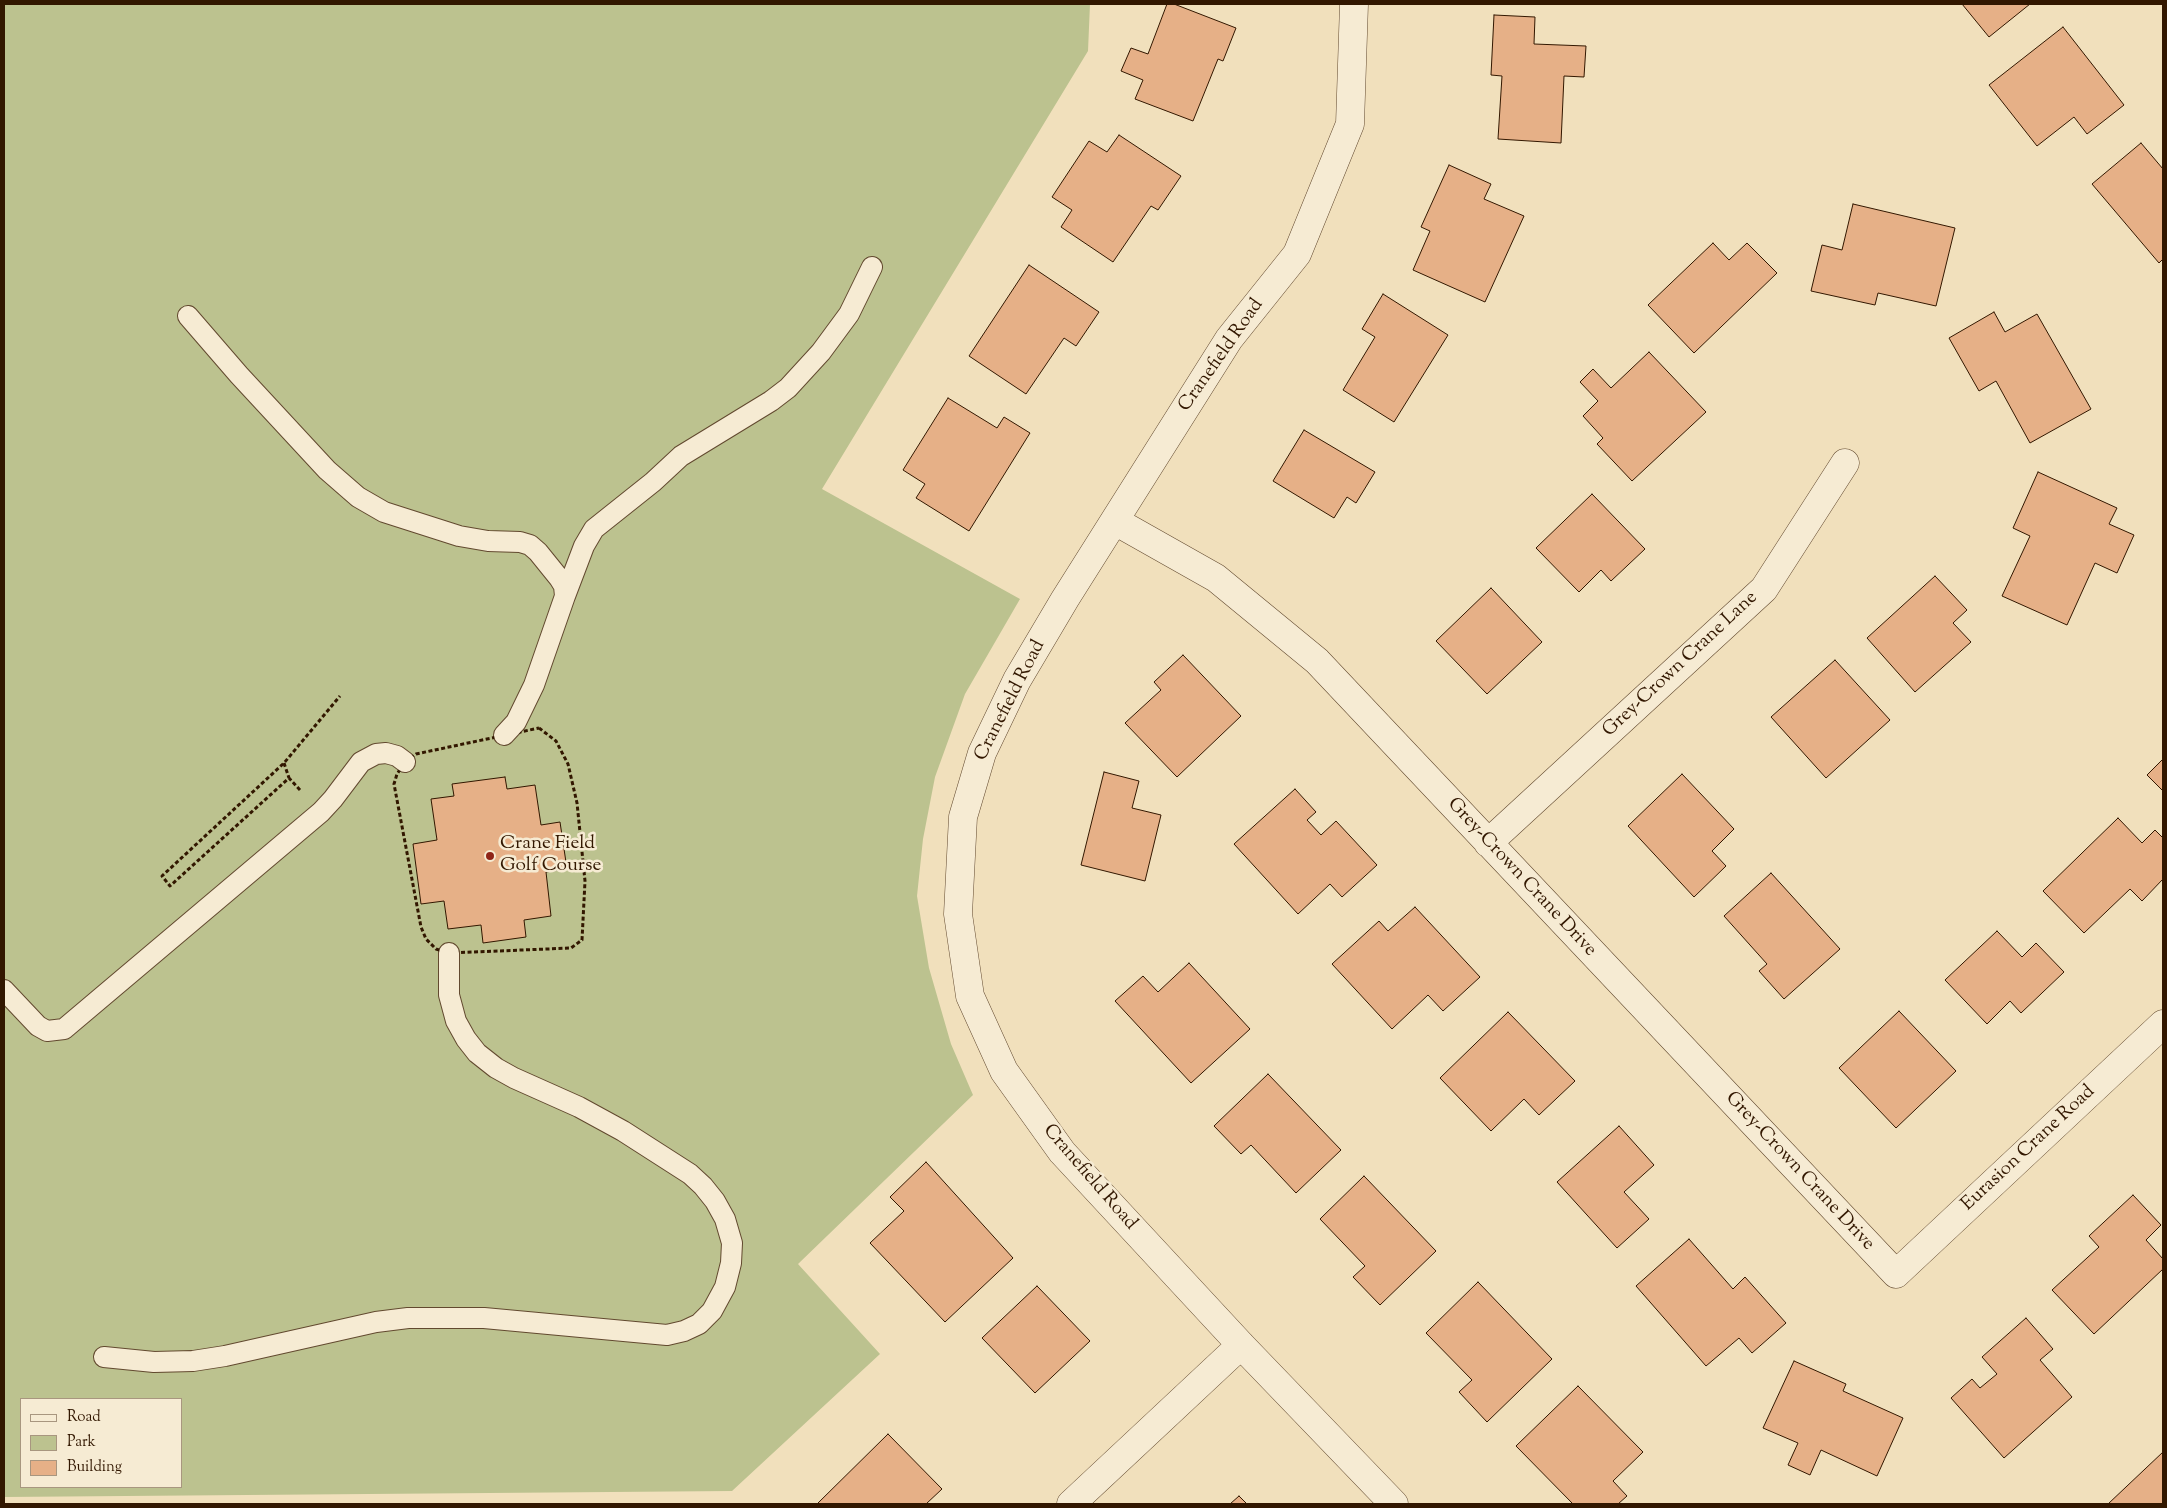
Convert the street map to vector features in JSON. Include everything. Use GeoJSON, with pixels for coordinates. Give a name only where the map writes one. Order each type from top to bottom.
{"type":"FeatureCollection","features":[{"type":"Feature","properties":{"kind":"street","name":"Cranefield Road"},"geometry":{"type":"LineString","coordinates":[[1354,4],[1350,124],[1297,254],[1229,340],[1114,521],[1017,680],[982,753],[964,817],[958,914],[970,996],[1004,1071],[1062,1152],[1240,1345],[1394,1504]]}},
{"type":"Feature","properties":{"kind":"street","name":"Grey-Crown Crane Lane"},"geometry":{"type":"LineString","coordinates":[[1488,843],[1764,589],[1845,464]]}},
{"type":"Feature","properties":{"kind":"street","name":"Grey-Crown Crane Drive"},"geometry":{"type":"LineString","coordinates":[[1114,521],[1216,578],[1316,661],[1896,1274]]}},
{"type":"Feature","properties":{"kind":"street","name":"Eurasion Crane Road"},"geometry":{"type":"LineString","coordinates":[[1896,1274],[2163,1024]]}},
{"type":"Feature","properties":{"kind":"street"},"geometry":{"type":"LineString","coordinates":[[1071,1504],[1240,1345]]}},
{"type":"Feature","properties":{"kind":"lane"},"geometry":{"type":"LineString","coordinates":[[504,735],[516,722],[526,706],[584,546],[594,529],[653,482],[681,456],[771,401],[788,388],[821,352],[845,320],[860,294],[872,267]]}},
{"type":"Feature","properties":{"kind":"lane"},"geometry":{"type":"LineString","coordinates":[[188,316],[327,470],[358,497],[384,512],[459,536],[488,541],[520,542],[530,545],[560,578],[564,586],[565,596]]}},
{"type":"Feature","properties":{"kind":"lane"},"geometry":{"type":"LineString","coordinates":[[4,990],[38,1026],[47,1031],[55,1032],[64,1029],[320,812],[333,799],[361,762],[376,754],[386,753],[397,756],[405,762]]}},
{"type":"Feature","properties":{"kind":"lane"},"geometry":{"type":"LineString","coordinates":[[104,1357],[154,1362],[193,1361],[226,1356],[376,1322],[408,1318],[484,1318],[668,1335],[684,1331],[699,1324],[712,1311],[725,1287],[732,1256],[732,1243],[725,1220],[715,1201],[690,1174],[622,1131],[579,1107],[514,1078],[496,1068],[477,1053],[466,1040],[456,1021],[449,995],[448,953]]}},
{"type":"Feature","properties":{"kind":"path"},"geometry":{"type":"LineString","coordinates":[[289,778],[170,886],[162,876],[284,763],[340,696]]}},
{"type":"Feature","properties":{"kind":"path"},"geometry":{"type":"LineString","coordinates":[[539,728],[556,741],[568,764],[577,803],[583,843],[585,882],[582,940],[570,948],[448,953],[436,949],[426,939],[421,927],[394,784],[396,774],[405,762],[416,754],[504,735],[539,728]]}},
{"type":"Feature","properties":{"kind":"path"},"geometry":{"type":"LineString","coordinates":[[284,763],[289,778],[320,812]]}},
{"type":"Feature","properties":{"kind":"green space","name":"Crane Field Golf Course"},"geometry":{"type":"Polygon","coordinates":[[[4,4],[1090,4],[1088,51],[822,489],[1020,599],[965,694],[935,777],[923,839],[917,896],[929,968],[951,1044],[973,1095],[798,1264],[880,1354],[732,1491],[4,1497],[4,4]]]}},
{"type":"Feature","properties":{"kind":"building"},"geometry":{"type":"Polygon","coordinates":[[[1167,4],[1174,4],[1236,28],[1223,61],[1218,59],[1193,121],[1135,99],[1143,80],[1121,71],[1131,48],[1148,54],[1167,4]]]}},
{"type":"Feature","properties":{"kind":"building"},"geometry":{"type":"Polygon","coordinates":[[[1962,4],[2030,4],[1989,37],[1962,4]]]}},
{"type":"Feature","properties":{"kind":"building"},"geometry":{"type":"Polygon","coordinates":[[[1494,15],[1535,17],[1534,44],[1586,46],[1584,77],[1564,76],[1561,143],[1498,139],[1502,76],[1491,75],[1494,15]]]}},
{"type":"Feature","properties":{"kind":"building"},"geometry":{"type":"Polygon","coordinates":[[[2063,27],[2124,105],[2087,134],[2074,117],[2037,146],[1989,85],[2063,27]]]}},
{"type":"Feature","properties":{"kind":"building"},"geometry":{"type":"Polygon","coordinates":[[[1119,135],[1181,176],[1158,210],[1151,206],[1113,262],[1061,227],[1072,210],[1052,197],[1089,141],[1107,152],[1119,135]]]}},
{"type":"Feature","properties":{"kind":"building"},"geometry":{"type":"Polygon","coordinates":[[[2141,143],[2163,169],[2163,259],[2159,263],[2092,184],[2141,143]]]}},
{"type":"Feature","properties":{"kind":"building"},"geometry":{"type":"Polygon","coordinates":[[[1449,165],[1491,184],[1484,199],[1524,216],[1485,302],[1413,270],[1430,231],[1421,227],[1449,165]]]}},
{"type":"Feature","properties":{"kind":"building"},"geometry":{"type":"Polygon","coordinates":[[[1853,204],[1955,228],[1936,306],[1878,293],[1875,305],[1811,291],[1822,245],[1842,250],[1853,204]]]}},
{"type":"Feature","properties":{"kind":"building"},"geometry":{"type":"Polygon","coordinates":[[[1713,243],[1729,260],[1747,243],[1777,273],[1694,353],[1648,305],[1713,243]]]}},
{"type":"Feature","properties":{"kind":"building"},"geometry":{"type":"Polygon","coordinates":[[[1029,265],[1099,312],[1076,346],[1064,338],[1026,394],[969,356],[1029,265]]]}},
{"type":"Feature","properties":{"kind":"building"},"geometry":{"type":"Polygon","coordinates":[[[1383,294],[1448,335],[1394,422],[1343,390],[1375,337],[1362,329],[1383,294]]]}},
{"type":"Feature","properties":{"kind":"building"},"geometry":{"type":"Polygon","coordinates":[[[1994,312],[2005,332],[2037,314],[2091,409],[2030,443],[1996,381],[1979,391],[1949,338],[1994,312]]]}},
{"type":"Feature","properties":{"kind":"building"},"geometry":{"type":"Polygon","coordinates":[[[1649,352],[1706,412],[1632,481],[1597,444],[1603,438],[1583,416],[1598,401],[1580,382],[1593,369],[1611,388],[1649,352]]]}},
{"type":"Feature","properties":{"kind":"building"},"geometry":{"type":"Polygon","coordinates":[[[948,398],[997,428],[1004,417],[1030,433],[969,531],[916,498],[925,484],[903,470],[948,398]]]}},
{"type":"Feature","properties":{"kind":"building"},"geometry":{"type":"Polygon","coordinates":[[[1304,430],[1375,472],[1356,503],[1347,497],[1334,518],[1273,481],[1304,430]]]}},
{"type":"Feature","properties":{"kind":"building"},"geometry":{"type":"Polygon","coordinates":[[[2038,472],[2117,508],[2109,524],[2134,535],[2117,573],[2095,563],[2067,625],[2002,596],[2030,536],[2013,528],[2038,472]]]}},
{"type":"Feature","properties":{"kind":"building"},"geometry":{"type":"Polygon","coordinates":[[[1592,494],[1645,549],[1611,581],[1601,570],[1579,592],[1536,548],[1592,494]]]}},
{"type":"Feature","properties":{"kind":"building"},"geometry":{"type":"Polygon","coordinates":[[[1935,576],[1967,610],[1953,623],[1971,642],[1915,692],[1867,638],[1935,576]]]}},
{"type":"Feature","properties":{"kind":"building"},"geometry":{"type":"Polygon","coordinates":[[[1491,588],[1542,642],[1487,694],[1436,641],[1491,588]]]}},
{"type":"Feature","properties":{"kind":"building"},"geometry":{"type":"Polygon","coordinates":[[[1183,655],[1241,716],[1177,777],[1125,723],[1161,690],[1154,682],[1183,655]]]}},
{"type":"Feature","properties":{"kind":"building"},"geometry":{"type":"Polygon","coordinates":[[[1835,660],[1890,720],[1826,778],[1771,717],[1835,660]]]}},
{"type":"Feature","properties":{"kind":"building"},"geometry":{"type":"Polygon","coordinates":[[[2163,759],[2163,791],[2147,775],[2163,759]]]}},
{"type":"Feature","properties":{"kind":"building"},"geometry":{"type":"Polygon","coordinates":[[[1104,772],[1139,781],[1132,808],[1161,815],[1145,881],[1081,865],[1104,772]]]}},
{"type":"Feature","properties":{"kind":"building"},"geometry":{"type":"Polygon","coordinates":[[[1682,774],[1734,829],[1712,851],[1726,866],[1694,897],[1628,826],[1682,774]]]}},
{"type":"Feature","properties":{"kind":"building","name":"Crane Field Golf Course"},"geometry":{"type":"Polygon","coordinates":[[[505,777],[507,789],[535,785],[541,825],[560,822],[567,869],[546,872],[551,916],[524,920],[526,937],[483,943],[481,925],[448,929],[444,901],[421,904],[413,844],[437,840],[431,799],[454,796],[452,784],[505,777]]]}},
{"type":"Feature","properties":{"kind":"building"},"geometry":{"type":"Polygon","coordinates":[[[1295,789],[1316,812],[1307,820],[1321,835],[1336,821],[1377,865],[1342,897],[1330,884],[1298,914],[1234,844],[1295,789]]]}},
{"type":"Feature","properties":{"kind":"building"},"geometry":{"type":"Polygon","coordinates":[[[2118,818],[2142,843],[2155,830],[2163,838],[2163,879],[2142,901],[2130,889],[2084,933],[2043,891],[2118,818]]]}},
{"type":"Feature","properties":{"kind":"building"},"geometry":{"type":"Polygon","coordinates":[[[1771,873],[1840,949],[1784,999],[1759,971],[1767,964],[1724,916],[1771,873]]]}},
{"type":"Feature","properties":{"kind":"building"},"geometry":{"type":"Polygon","coordinates":[[[1415,907],[1480,977],[1443,1011],[1428,995],[1392,1029],[1332,964],[1379,921],[1388,931],[1415,907]]]}},
{"type":"Feature","properties":{"kind":"building"},"geometry":{"type":"Polygon","coordinates":[[[1997,931],[2022,957],[2036,943],[2064,972],[2021,1013],[2010,1001],[1987,1024],[1945,980],[1997,931]]]}},
{"type":"Feature","properties":{"kind":"building"},"geometry":{"type":"Polygon","coordinates":[[[1189,963],[1250,1029],[1191,1083],[1115,1001],[1143,976],[1158,992],[1189,963]]]}},
{"type":"Feature","properties":{"kind":"building"},"geometry":{"type":"Polygon","coordinates":[[[1899,1011],[1956,1071],[1896,1128],[1839,1068],[1899,1011]]]}},
{"type":"Feature","properties":{"kind":"building"},"geometry":{"type":"Polygon","coordinates":[[[1508,1012],[1575,1081],[1539,1115],[1524,1099],[1491,1131],[1440,1078],[1508,1012]]]}},
{"type":"Feature","properties":{"kind":"building"},"geometry":{"type":"Polygon","coordinates":[[[1268,1074],[1341,1150],[1296,1193],[1251,1145],[1241,1154],[1214,1126],[1268,1074]]]}},
{"type":"Feature","properties":{"kind":"building"},"geometry":{"type":"Polygon","coordinates":[[[1619,1126],[1654,1165],[1624,1192],[1649,1219],[1617,1248],[1557,1182],[1619,1126]]]}},
{"type":"Feature","properties":{"kind":"building"},"geometry":{"type":"Polygon","coordinates":[[[926,1162],[1013,1258],[945,1322],[870,1243],[904,1211],[890,1197],[926,1162]]]}},
{"type":"Feature","properties":{"kind":"building"},"geometry":{"type":"Polygon","coordinates":[[[1364,1176],[1436,1251],[1380,1305],[1353,1277],[1365,1266],[1320,1219],[1364,1176]]]}},
{"type":"Feature","properties":{"kind":"building"},"geometry":{"type":"Polygon","coordinates":[[[2133,1195],[2161,1225],[2146,1240],[2163,1259],[2163,1269],[2094,1334],[2052,1290],[2099,1247],[2089,1236],[2133,1195]]]}},
{"type":"Feature","properties":{"kind":"building"},"geometry":{"type":"Polygon","coordinates":[[[1689,1239],[1733,1289],[1745,1277],[1786,1323],[1752,1353],[1739,1338],[1706,1366],[1636,1286],[1689,1239]]]}},
{"type":"Feature","properties":{"kind":"building"},"geometry":{"type":"Polygon","coordinates":[[[1478,1282],[1552,1359],[1487,1422],[1459,1392],[1472,1380],[1426,1333],[1478,1282]]]}},
{"type":"Feature","properties":{"kind":"building"},"geometry":{"type":"Polygon","coordinates":[[[1037,1286],[1090,1341],[1035,1393],[982,1338],[1037,1286]]]}},
{"type":"Feature","properties":{"kind":"building"},"geometry":{"type":"Polygon","coordinates":[[[2026,1318],[2053,1349],[2040,1360],[2072,1397],[2004,1458],[1951,1398],[1972,1379],[1980,1388],[1997,1374],[1982,1357],[2026,1318]]]}},
{"type":"Feature","properties":{"kind":"building"},"geometry":{"type":"Polygon","coordinates":[[[1794,1361],[1846,1384],[1843,1391],[1903,1418],[1877,1476],[1821,1450],[1810,1475],[1788,1465],[1798,1443],[1763,1428],[1794,1361]]]}},
{"type":"Feature","properties":{"kind":"building"},"geometry":{"type":"Polygon","coordinates":[[[1578,1386],[1643,1452],[1613,1481],[1627,1496],[1618,1504],[1573,1504],[1516,1446],[1578,1386]]]}},
{"type":"Feature","properties":{"kind":"building"},"geometry":{"type":"Polygon","coordinates":[[[888,1434],[942,1489],[926,1504],[817,1504],[888,1434]]]}},
{"type":"Feature","properties":{"kind":"building"},"geometry":{"type":"Polygon","coordinates":[[[2163,1452],[2163,1504],[2108,1504],[2163,1452]]]}},
{"type":"Feature","properties":{"kind":"building"},"geometry":{"type":"Polygon","coordinates":[[[1239,1496],[1247,1504],[1230,1504],[1239,1496]]]}},
{"type":"Feature","properties":{"kind":"place","name":"Crane Field Golf Course"},"geometry":{"type":"Point","coordinates":[490,856]}}]}
